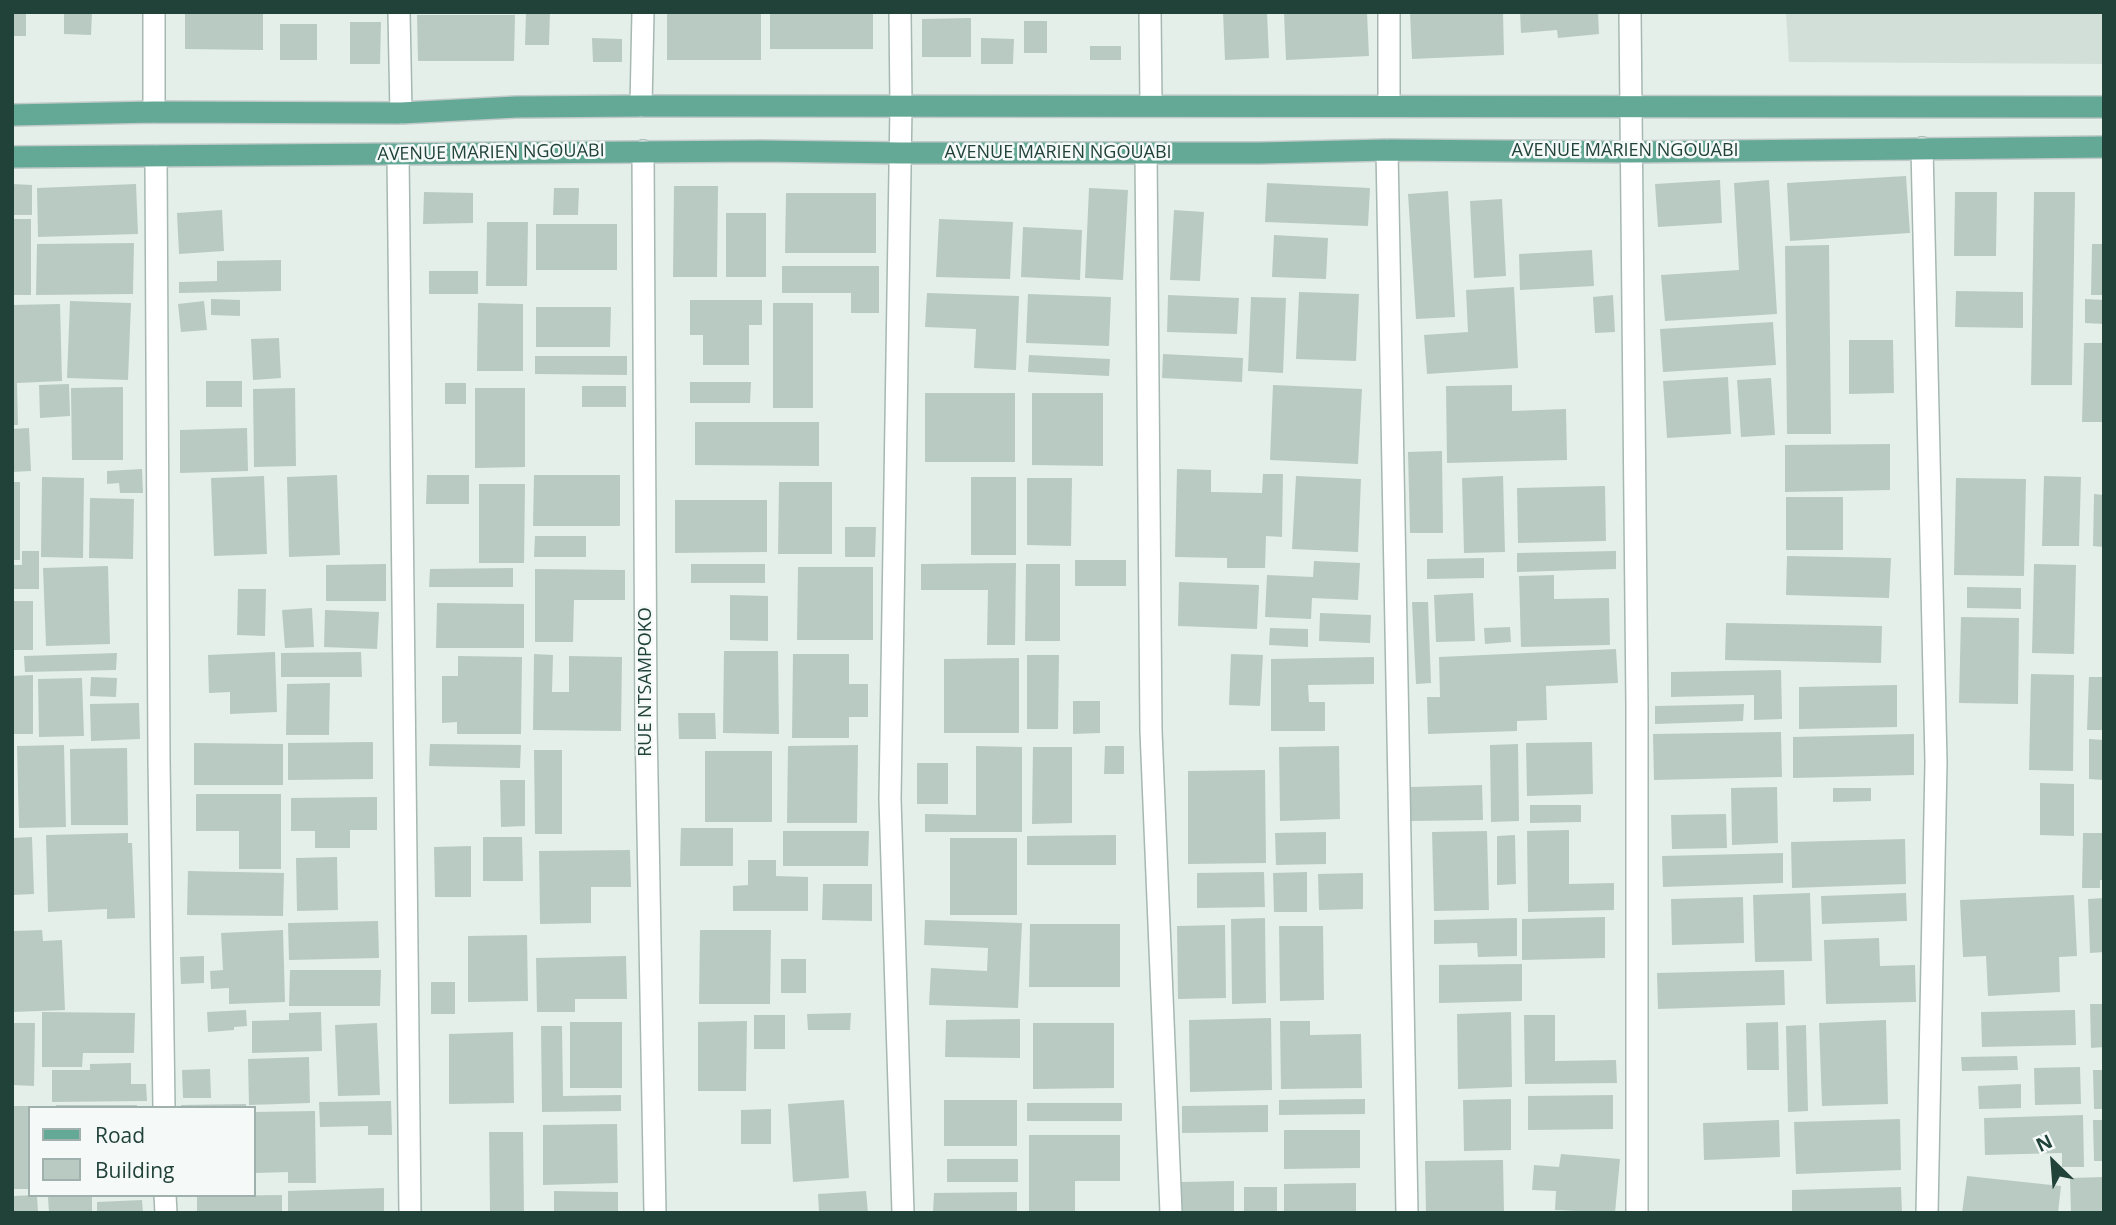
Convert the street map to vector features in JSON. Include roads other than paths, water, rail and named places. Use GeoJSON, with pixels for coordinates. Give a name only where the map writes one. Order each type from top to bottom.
{"type":"FeatureCollection","features":[{"type":"Feature","properties":{"kind":"main road"},"geometry":{"type":"LineString","coordinates":[[12,115],[154,112],[401,113],[516,107],[641,106],[2104,107]]}},
{"type":"Feature","properties":{"kind":"main road","name":"AVENUE MARIEN NGOUABI"},"geometry":{"type":"LineString","coordinates":[[12,157],[643,152],[1630,152],[2104,147]]}},
{"type":"Feature","properties":{"kind":"street"},"geometry":{"type":"LineString","coordinates":[[154,12],[154,112]]}},
{"type":"Feature","properties":{"kind":"street"},"geometry":{"type":"LineString","coordinates":[[399,12],[401,113]]}},
{"type":"Feature","properties":{"kind":"street"},"geometry":{"type":"LineString","coordinates":[[641,106],[643,12]]}},
{"type":"Feature","properties":{"kind":"street"},"geometry":{"type":"LineString","coordinates":[[900,12],[901,106],[890,799],[903,1213]]}},
{"type":"Feature","properties":{"kind":"street"},"geometry":{"type":"LineString","coordinates":[[1150,12],[1151,105]]}},
{"type":"Feature","properties":{"kind":"street"},"geometry":{"type":"LineString","coordinates":[[1389,12],[1389,106]]}},
{"type":"Feature","properties":{"kind":"street"},"geometry":{"type":"LineString","coordinates":[[1630,12],[1637,707],[1637,1213]]}},
{"type":"Feature","properties":{"kind":"street"},"geometry":{"type":"LineString","coordinates":[[1922,148],[1936,762],[1927,1213]]}},
{"type":"Feature","properties":{"kind":"street"},"geometry":{"type":"LineString","coordinates":[[1387,150],[1407,1213]]}},
{"type":"Feature","properties":{"kind":"street","name":"RUE NTSAMPOKO"},"geometry":{"type":"LineString","coordinates":[[643,152],[646,709],[655,1213]]}},
{"type":"Feature","properties":{"kind":"street"},"geometry":{"type":"LineString","coordinates":[[1146,153],[1151,731],[1171,1213]]}},
{"type":"Feature","properties":{"kind":"street"},"geometry":{"type":"LineString","coordinates":[[398,154],[410,1213]]}},
{"type":"Feature","properties":{"kind":"street"},"geometry":{"type":"LineString","coordinates":[[156,156],[164,1106]]}}]}
